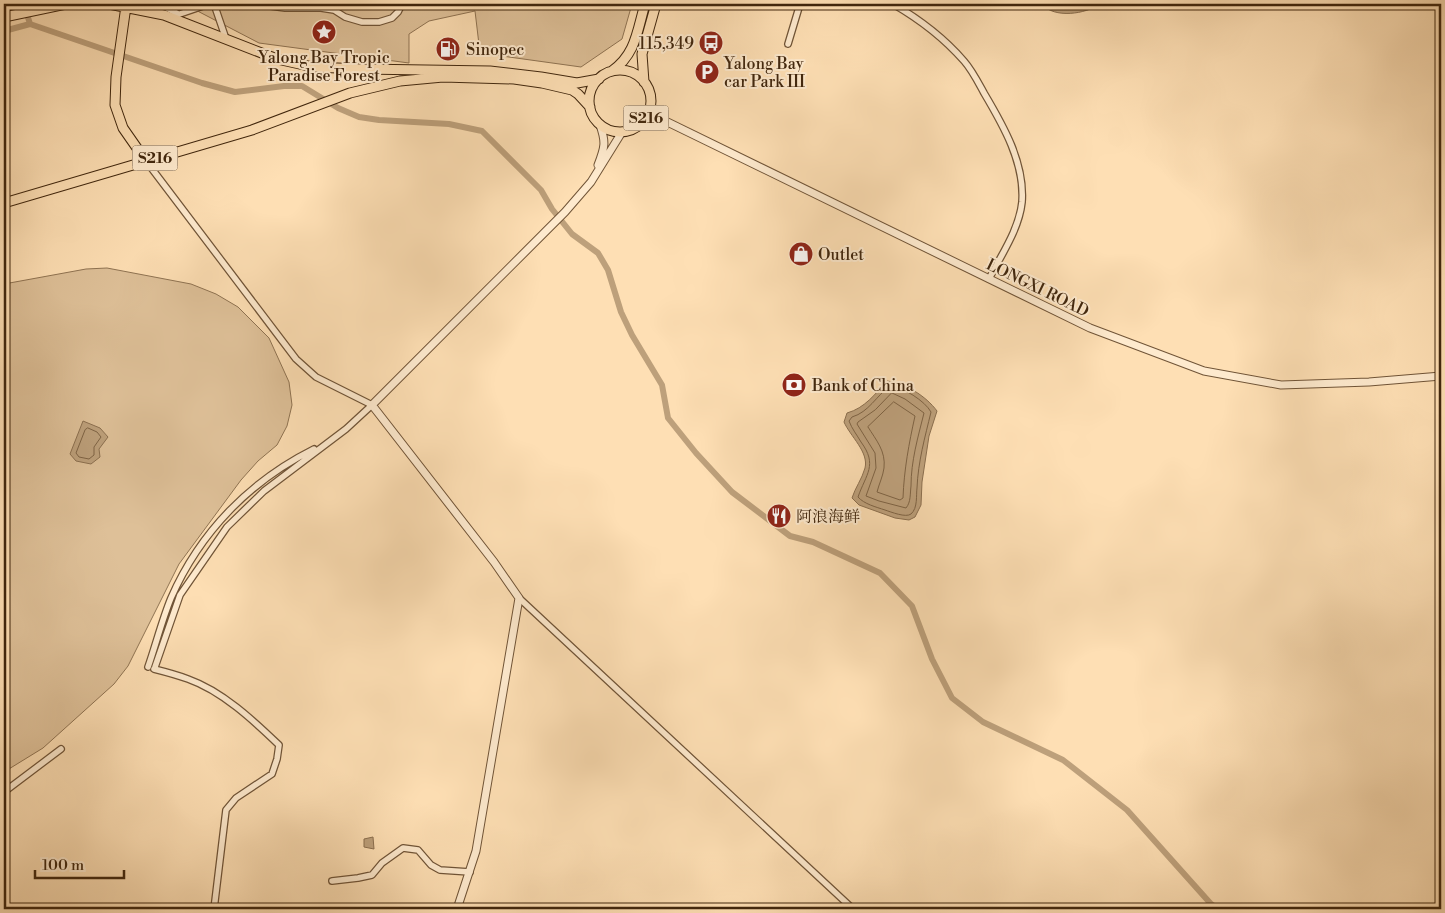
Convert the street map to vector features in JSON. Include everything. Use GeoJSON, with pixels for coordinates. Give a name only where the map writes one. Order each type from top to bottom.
{"type":"FeatureCollection","features":[{"type":"Feature","properties":{"kind":"main road"},"geometry":{"type":"LineString","coordinates":[[6,16],[66,4]]}},
{"type":"Feature","properties":{"kind":"main road"},"geometry":{"type":"LineString","coordinates":[[110,4],[174,16],[277,59],[300,65],[325,68],[490,71],[541,76],[577,83],[599,79],[623,63],[631,52],[644,4]]}},
{"type":"Feature","properties":{"kind":"main road","name":"S216"},"geometry":{"type":"LineString","coordinates":[[4,203],[252,130],[342,96],[407,80],[443,77],[486,77],[523,80],[565,88],[578,94],[590,107],[592,114],[600,124],[610,131],[622,132],[633,129],[643,123],[649,113],[650,97],[644,82],[642,54],[656,4]]}},
{"type":"Feature","properties":{"kind":"main road"},"geometry":{"type":"LineString","coordinates":[[126,6],[115,105],[123,128],[146,161]]}},
{"type":"Feature","properties":{"kind":"main road","name":"S216"},"geometry":{"type":"LineString","coordinates":[[610,72],[628,72],[644,82]]}},
{"type":"Feature","properties":{"kind":"main road"},"geometry":{"type":"LineString","coordinates":[[590,107],[591,92],[599,79]]}},
{"type":"Feature","properties":{"kind":"street"},"geometry":{"type":"LineString","coordinates":[[160,4],[174,16],[209,4]]}},
{"type":"Feature","properties":{"kind":"street"},"geometry":{"type":"LineString","coordinates":[[214,4],[226,39]]}},
{"type":"Feature","properties":{"kind":"street"},"geometry":{"type":"LineString","coordinates":[[256,4],[285,8],[307,7],[334,10],[345,17],[362,22],[379,22],[392,18],[402,4]]}},
{"type":"Feature","properties":{"kind":"street"},"geometry":{"type":"LineString","coordinates":[[360,4],[377,4]]}},
{"type":"Feature","properties":{"kind":"street"},"geometry":{"type":"LineString","coordinates":[[788,44],[800,4]]}},
{"type":"Feature","properties":{"kind":"street"},"geometry":{"type":"LineString","coordinates":[[893,4],[914,16],[932,30],[965,61],[998,115],[1012,145],[1020,174],[1022,202],[1015,230],[989,279]]}},
{"type":"Feature","properties":{"kind":"street","name":"LONGXI ROAD"},"geometry":{"type":"LineString","coordinates":[[649,113],[1090,328],[1204,372],[1281,385],[1369,382],[1441,376]]}},
{"type":"Feature","properties":{"kind":"street"},"geometry":{"type":"LineString","coordinates":[[591,182],[605,148],[600,124]]}},
{"type":"Feature","properties":{"kind":"street"},"geometry":{"type":"LineString","coordinates":[[151,668],[180,596],[227,527],[264,491],[352,424],[565,212],[591,182],[622,132]]}},
{"type":"Feature","properties":{"kind":"street"},"geometry":{"type":"LineString","coordinates":[[146,161],[296,359],[316,377],[372,405],[520,598],[853,909]]}},
{"type":"Feature","properties":{"kind":"street"},"geometry":{"type":"LineString","coordinates":[[151,668],[172,597],[208,534],[229,510],[256,485],[295,459],[330,441]]}},
{"type":"Feature","properties":{"kind":"street"},"geometry":{"type":"LineString","coordinates":[[457,909],[470,872],[482,822],[520,598]]}},
{"type":"Feature","properties":{"kind":"street"},"geometry":{"type":"LineString","coordinates":[[151,668],[189,679],[219,695],[261,728],[278,745],[277,759],[272,774],[236,798],[226,810],[214,909]]}},
{"type":"Feature","properties":{"kind":"street"},"geometry":{"type":"LineString","coordinates":[[4,792],[61,749]]}},
{"type":"Feature","properties":{"kind":"street"},"geometry":{"type":"LineString","coordinates":[[332,881],[372,875],[382,863],[403,848],[418,850],[430,865],[440,870],[470,872]]}},
{"type":"Feature","properties":{"kind":"shaded area","name":"Yalong Bay Tropic Paradise Forest"},"geometry":{"type":"Polygon","coordinates":[[[184,4],[632,4],[622,39],[581,67],[480,53],[475,11],[429,21],[409,34],[409,63],[259,43],[184,4]]]}},
{"type":"Feature","properties":{"kind":"shaded area"},"geometry":{"type":"Polygon","coordinates":[[[107,268],[191,284],[216,294],[238,307],[269,338],[289,382],[292,405],[287,426],[277,445],[258,461],[241,480],[179,564],[128,666],[114,684],[43,748],[4,772],[4,284],[86,269],[107,268]]]}},
{"type":"Feature","properties":{"kind":"water"},"geometry":{"type":"Polygon","coordinates":[[[1042,4],[1100,4],[1079,12],[1062,13],[1047,9],[1042,4]]]}},
{"type":"Feature","properties":{"kind":"water"},"geometry":{"type":"Polygon","coordinates":[[[887,381],[901,384],[915,391],[937,411],[929,436],[922,482],[921,505],[915,517],[909,520],[895,518],[859,505],[852,498],[864,472],[865,462],[862,450],[844,422],[847,413],[859,408],[874,396],[887,381]]]}},
{"type":"Feature","properties":{"kind":"water"},"geometry":{"type":"Polygon","coordinates":[[[83,421],[100,428],[108,437],[99,449],[100,457],[91,464],[76,461],[70,454],[83,421]]]}},
{"type":"Feature","properties":{"kind":"water"},"geometry":{"type":"Polygon","coordinates":[[[373,837],[374,849],[364,847],[364,839],[373,837]]]}},
{"type":"Feature","properties":{"kind":"waterway"},"geometry":{"type":"LineString","coordinates":[[24,4],[30,24]]}},
{"type":"Feature","properties":{"kind":"waterway"},"geometry":{"type":"LineString","coordinates":[[4,31],[30,24],[202,83],[235,92],[284,86],[302,86],[338,108],[359,117],[449,124],[482,131],[541,190],[552,209],[572,234],[598,253],[608,270],[621,312],[632,335],[662,385],[668,418],[696,453],[732,492],[790,536],[813,542],[880,573],[912,606],[932,659],[952,698],[983,722],[1063,760],[1127,810],[1211,904],[1218,909]]}},
{"type":"Feature","properties":{"kind":"place","name":"Yalong Bay Tropic Paradise Forest"},"geometry":{"type":"Point","coordinates":[324,32]}},
{"type":"Feature","properties":{"kind":"place","name":"115,349"},"geometry":{"type":"Point","coordinates":[711,43]}},
{"type":"Feature","properties":{"kind":"place","name":"Sinopec"},"geometry":{"type":"Point","coordinates":[448,49]}},
{"type":"Feature","properties":{"kind":"place","name":"Yalong Bay car Park III"},"geometry":{"type":"Point","coordinates":[707,72]}},
{"type":"Feature","properties":{"kind":"place","name":"Outlet"},"geometry":{"type":"Point","coordinates":[801,254]}},
{"type":"Feature","properties":{"kind":"place","name":"Bank of China"},"geometry":{"type":"Point","coordinates":[794,385]}},
{"type":"Feature","properties":{"kind":"place","name":"阿浪海鲜"},"geometry":{"type":"Point","coordinates":[779,516]}}]}
